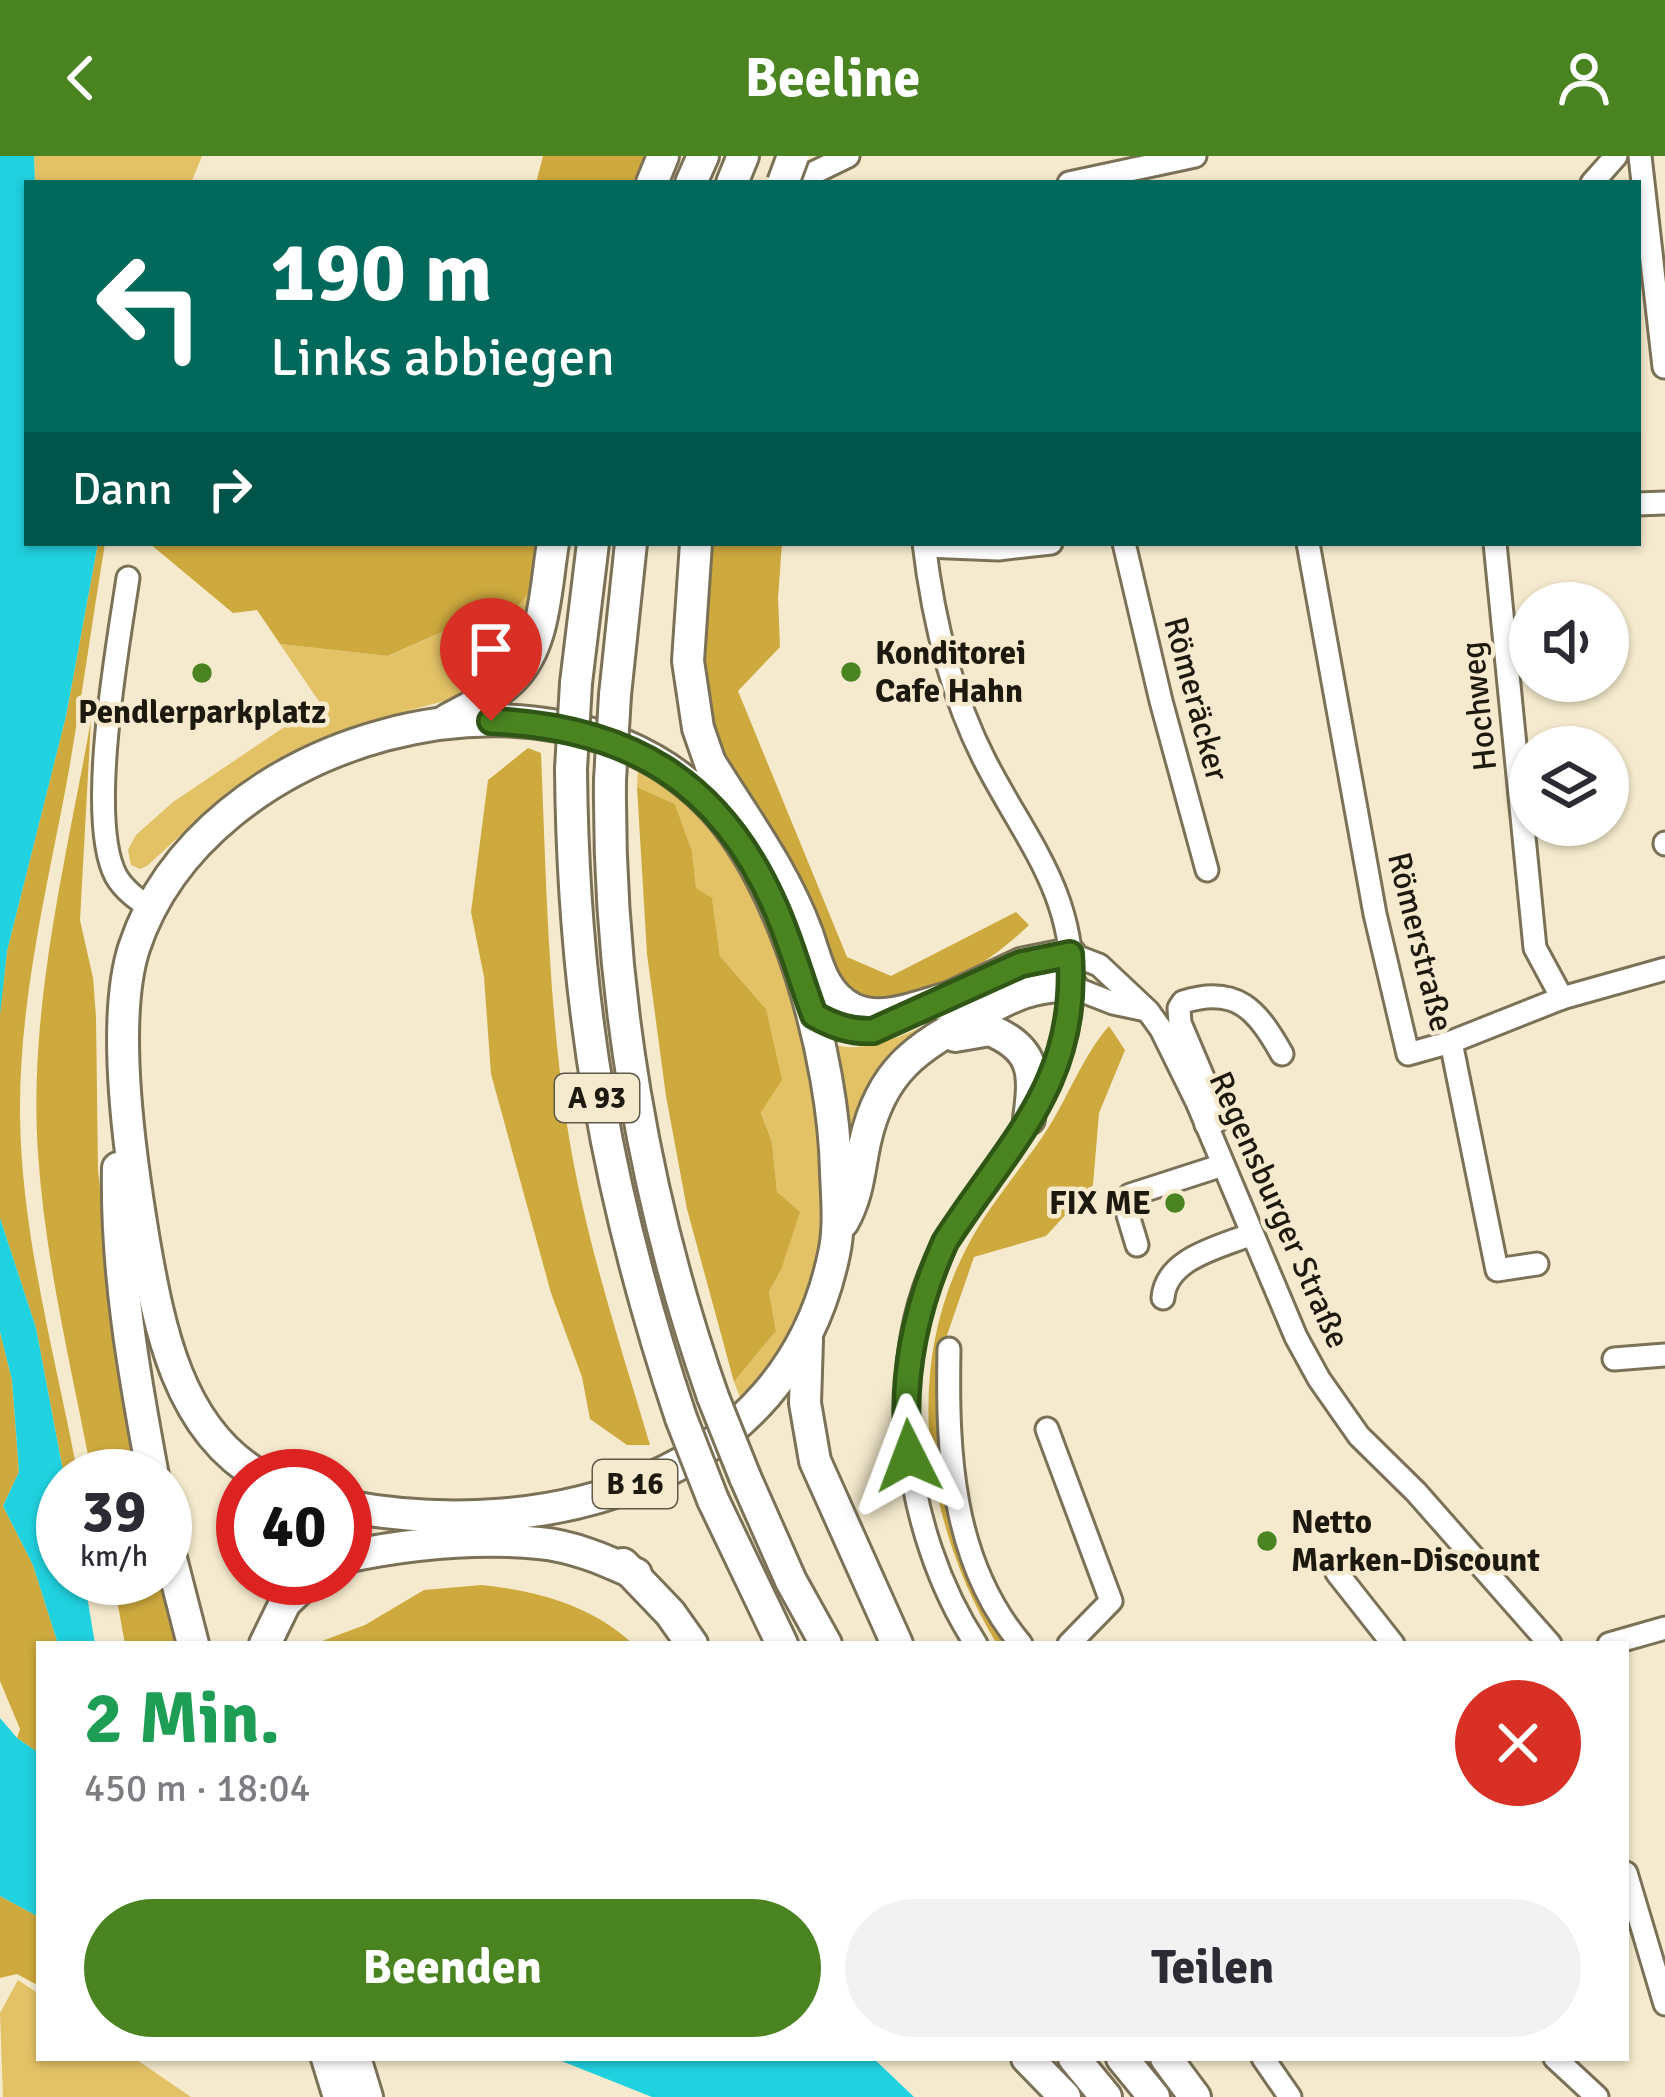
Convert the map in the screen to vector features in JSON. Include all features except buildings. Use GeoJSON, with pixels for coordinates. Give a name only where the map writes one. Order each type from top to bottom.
{"type":"FeatureCollection","features":[{"type":"Feature","properties":{"kind":"highway"},"geometry":{"type":"LineString","coordinates":[[443,722],[494,694],[526,663],[536,640],[553,546]]}},
{"type":"Feature","properties":{"kind":"highway","name":"A 93"},"geometry":{"type":"LineString","coordinates":[[593,546],[571,769],[574,920],[589,1050],[623,1226],[681,1418],[713,1499],[781,1641]]}},
{"type":"Feature","properties":{"kind":"highway","name":"A 93"},"geometry":{"type":"LineString","coordinates":[[631,546],[610,779],[614,912],[636,1096],[682,1309],[745,1477],[791,1581],[824,1641]]}},
{"type":"Feature","properties":{"kind":"highway"},"geometry":{"type":"LineString","coordinates":[[696,546],[688,661],[698,728],[731,828]]}},
{"type":"Feature","properties":{"kind":"highway","name":"B 16"},"geometry":{"type":"LineString","coordinates":[[148,1449],[130,1353],[119,1246],[118,1144],[126,987],[150,908],[191,852],[255,794],[352,744],[443,722],[491,721],[549,726],[634,751],[673,772],[707,800],[731,828],[776,908],[814,1015],[836,1157],[837,1232],[831,1267],[807,1334],[766,1396],[702,1451],[611,1493],[496,1517],[405,1517],[372,1511]]}},
{"type":"Feature","properties":{"kind":"highway"},"geometry":{"type":"LineString","coordinates":[[711,764],[788,885],[820,975],[836,998],[866,1014],[907,1010],[951,997]]}},
{"type":"Feature","properties":{"kind":"highway"},"geometry":{"type":"LineString","coordinates":[[814,1015],[853,1031],[873,1031],[1021,964],[1070,954]]}},
{"type":"Feature","properties":{"kind":"highway","name":"B 16"},"geometry":{"type":"LineString","coordinates":[[837,1232],[856,1194],[866,1138],[886,1082],[902,1060],[1016,994],[1072,987]]}},
{"type":"Feature","properties":{"kind":"highway"},"geometry":{"type":"LineString","coordinates":[[921,1047],[970,1031],[990,1030],[1007,1037],[1027,1057],[1031,1069],[1029,1119]]}},
{"type":"Feature","properties":{"kind":"highway","name":"B 16"},"geometry":{"type":"LineString","coordinates":[[125,1060],[139,1210],[168,1346],[187,1397],[207,1432],[223,1449]]}},
{"type":"Feature","properties":{"kind":"highway"},"geometry":{"type":"LineString","coordinates":[[807,1334],[805,1403],[815,1462],[896,1641]]}},
{"type":"Feature","properties":{"kind":"highway","name":"B 16"},"geometry":{"type":"LineString","coordinates":[[372,1528],[405,1517]]}},
{"type":"Feature","properties":{"kind":"highway"},"geometry":{"type":"LineString","coordinates":[[496,1517],[583,1536],[636,1574],[690,1641]]}},
{"type":"Feature","properties":{"kind":"highway"},"geometry":{"type":"LineString","coordinates":[[372,1551],[540,1543],[579,1551],[636,1574]]}},
{"type":"Feature","properties":{"kind":"highway"},"geometry":{"type":"LineString","coordinates":[[183,1605],[192,1641]]}},
{"type":"Feature","properties":{"kind":"highway"},"geometry":{"type":"LineString","coordinates":[[249,1641],[265,1605]]}},
{"type":"Feature","properties":{"kind":"highway"},"geometry":{"type":"LineString","coordinates":[[266,1641],[284,1605]]}},
{"type":"Feature","properties":{"kind":"highway"},"geometry":{"type":"LineString","coordinates":[[328,2061],[339,2097]]}},
{"type":"Feature","properties":{"kind":"highway"},"geometry":{"type":"LineString","coordinates":[[356,2061],[367,2097]]}},
{"type":"Feature","properties":{"kind":"highway"},"geometry":{"type":"LineString","coordinates":[[1030,2061],[1065,2097]]}},
{"type":"Feature","properties":{"kind":"highway"},"geometry":{"type":"LineString","coordinates":[[1076,2061],[1106,2097]]}},
{"type":"Feature","properties":{"kind":"highway"},"geometry":{"type":"LineString","coordinates":[[1124,2061],[1154,2097]]}},
{"type":"Feature","properties":{"kind":"highway"},"geometry":{"type":"LineString","coordinates":[[1168,2061],[1195,2097]]}},
{"type":"Feature","properties":{"kind":"street"},"geometry":{"type":"LineString","coordinates":[[797,171],[848,156]]}},
{"type":"Feature","properties":{"kind":"street"},"geometry":{"type":"LineString","coordinates":[[1084,180],[1195,156]]}},
{"type":"Feature","properties":{"kind":"street"},"geometry":{"type":"LineString","coordinates":[[1595,180],[1616,156]]}},
{"type":"Feature","properties":{"kind":"street"},"geometry":{"type":"LineString","coordinates":[[1640,156],[1658,271],[1664,368]]}},
{"type":"Feature","properties":{"kind":"street"},"geometry":{"type":"LineString","coordinates":[[924,546],[937,628],[956,694],[986,763],[1051,874],[1062,907],[1072,987],[1065,1045],[1051,1084],[945,1242],[910,1345],[904,1420],[914,1493],[937,1563],[975,1641]]}},
{"type":"Feature","properties":{"kind":"street"},"geometry":{"type":"LineString","coordinates":[[942,546],[1024,546]]}},
{"type":"Feature","properties":{"kind":"street","name":"Römeräcker"},"geometry":{"type":"LineString","coordinates":[[1125,546],[1160,701],[1207,870]]}},
{"type":"Feature","properties":{"kind":"street","name":"Römerstraße"},"geometry":{"type":"LineString","coordinates":[[1309,546],[1375,914],[1408,1054],[1451,1042],[1497,1270],[1537,1264]]}},
{"type":"Feature","properties":{"kind":"street","name":"Hochweg"},"geometry":{"type":"LineString","coordinates":[[1496,546],[1534,948],[1562,998]]}},
{"type":"Feature","properties":{"kind":"street"},"geometry":{"type":"LineString","coordinates":[[128,578],[109,712],[105,824],[110,861],[118,879],[150,908]]}},
{"type":"Feature","properties":{"kind":"street","name":"Regensburger Straße"},"geometry":{"type":"LineString","coordinates":[[1070,954],[1099,965],[1161,1029],[1318,1379],[1359,1436],[1416,1492],[1547,1641]]}},
{"type":"Feature","properties":{"kind":"street"},"geometry":{"type":"LineString","coordinates":[[1451,1042],[1562,998],[1665,970]]}},
{"type":"Feature","properties":{"kind":"street"},"geometry":{"type":"LineString","coordinates":[[1072,987],[1148,1011]]}},
{"type":"Feature","properties":{"kind":"street"},"geometry":{"type":"LineString","coordinates":[[1206,1125],[1217,1121],[1219,1114],[1180,1023],[1183,1002],[1219,996],[1247,1006],[1261,1016],[1282,1054]]}},
{"type":"Feature","properties":{"kind":"street"},"geometry":{"type":"LineString","coordinates":[[1137,1245],[1128,1215],[1130,1196],[1223,1165]]}},
{"type":"Feature","properties":{"kind":"street"},"geometry":{"type":"LineString","coordinates":[[1162,1298],[1164,1284],[1184,1263],[1252,1234]]}},
{"type":"Feature","properties":{"kind":"street"},"geometry":{"type":"LineString","coordinates":[[950,1349],[948,1426],[957,1508],[986,1589],[1019,1641]]}},
{"type":"Feature","properties":{"kind":"street"},"geometry":{"type":"LineString","coordinates":[[1614,1359],[1665,1355]]}},
{"type":"Feature","properties":{"kind":"street"},"geometry":{"type":"LineString","coordinates":[[1046,1429],[1111,1601],[1073,1641]]}},
{"type":"Feature","properties":{"kind":"street"},"geometry":{"type":"LineString","coordinates":[[1336,1573],[1392,1641]]}},
{"type":"Feature","properties":{"kind":"street"},"geometry":{"type":"LineString","coordinates":[[1620,1641],[1665,1628]]}},
{"type":"Feature","properties":{"kind":"street"},"geometry":{"type":"LineString","coordinates":[[1629,1883],[1665,2004]]}},
{"type":"Feature","properties":{"kind":"street"},"geometry":{"type":"LineString","coordinates":[[1265,2061],[1290,2097]]}},
{"type":"Feature","properties":{"kind":"street"},"geometry":{"type":"LineString","coordinates":[[1558,2061],[1597,2097]]}},
{"type":"Feature","properties":{"kind":"shaded area"},"geometry":{"type":"Polygon","coordinates":[[[34,156],[202,156],[192,180],[35,180],[34,156]]]}},
{"type":"Feature","properties":{"kind":"shaded area"},"geometry":{"type":"Polygon","coordinates":[[[543,156],[644,156],[634,180],[537,180],[543,156]]]}},
{"type":"Feature","properties":{"kind":"shaded area"},"geometry":{"type":"Polygon","coordinates":[[[97,546],[105,546],[34,954],[21,1074],[26,1205],[72,1449],[59,1449],[36,1328],[0,1218],[0,1010],[7,951],[66,716],[97,546]]]}},
{"type":"Feature","properties":{"kind":"shaded area"},"geometry":{"type":"Polygon","coordinates":[[[153,546],[545,546],[539,581],[504,623],[444,631],[388,656],[280,644],[257,610],[233,613],[153,546]]]}},
{"type":"Feature","properties":{"kind":"shaded area"},"geometry":{"type":"Polygon","coordinates":[[[711,546],[782,546],[780,647],[738,691],[847,957],[891,976],[1016,912],[1029,925],[966,973],[912,997],[886,1001],[863,997],[843,983],[788,869],[736,785],[714,737],[704,690],[703,616],[711,546]]]}},
{"type":"Feature","properties":{"kind":"shaded area"},"geometry":{"type":"Polygon","coordinates":[[[539,581],[533,616],[509,671],[474,693],[381,718],[327,742],[199,818],[147,866],[131,865],[128,850],[136,835],[173,802],[320,703],[280,644],[389,656],[444,631],[504,623],[539,581]]]}},
{"type":"Feature","properties":{"kind":"shaded area"},"geometry":{"type":"Polygon","coordinates":[[[91,720],[80,920],[96,1017],[98,1169],[116,1344],[134,1449],[87,1449],[42,1193],[36,1099],[39,1044],[61,881],[91,720]]]}},
{"type":"Feature","properties":{"kind":"shaded area"},"geometry":{"type":"Polygon","coordinates":[[[528,748],[541,753],[551,982],[573,1159],[602,1283],[650,1445],[627,1445],[590,1419],[582,1377],[551,1293],[491,1074],[484,977],[471,912],[488,780],[528,748]]]}},
{"type":"Feature","properties":{"kind":"shaded area"},"geometry":{"type":"Polygon","coordinates":[[[638,768],[707,823],[750,882],[789,983],[816,1099],[825,1207],[817,1272],[791,1331],[742,1402],[734,1382],[776,1331],[769,1292],[781,1270],[772,1142],[761,1111],[766,1009],[720,956],[712,899],[696,889],[692,851],[675,804],[637,787],[638,768]]]}},
{"type":"Feature","properties":{"kind":"shaded area"},"geometry":{"type":"Polygon","coordinates":[[[637,787],[675,804],[692,851],[696,888],[712,898],[720,956],[766,1009],[782,1080],[761,1112],[772,1142],[777,1192],[800,1212],[769,1292],[776,1331],[734,1382],[687,1209],[666,1096],[647,954],[637,787]]]}},
{"type":"Feature","properties":{"kind":"shaded area"},"geometry":{"type":"Polygon","coordinates":[[[1012,979],[887,1060],[860,1103],[852,1146],[833,1044],[852,1047],[899,1037],[1012,979]]]}},
{"type":"Feature","properties":{"kind":"shaded area"},"geometry":{"type":"Polygon","coordinates":[[[1109,1026],[1125,1050],[1099,1113],[1093,1185],[1046,1236],[974,1257],[945,1341],[944,1474],[1008,1641],[995,1641],[953,1551],[939,1501],[930,1450],[933,1347],[946,1297],[966,1249],[1060,1109],[1109,1026]]]}},
{"type":"Feature","properties":{"kind":"shaded area"},"geometry":{"type":"Polygon","coordinates":[[[0,1332],[12,1380],[19,1472],[3,1506],[33,1565],[36,1605],[46,1605],[57,1641],[36,1641],[36,1751],[17,1738],[20,1729],[0,1681],[0,1332]]]}},
{"type":"Feature","properties":{"kind":"shaded area"},"geometry":{"type":"Polygon","coordinates":[[[482,1585],[523,1591],[581,1610],[629,1641],[322,1641],[365,1625],[424,1590],[482,1585]]]}},
{"type":"Feature","properties":{"kind":"shaded area"},"geometry":{"type":"Polygon","coordinates":[[[118,1605],[167,1605],[175,1641],[124,1641],[118,1605]]]}},
{"type":"Feature","properties":{"kind":"shaded area"},"geometry":{"type":"Polygon","coordinates":[[[0,1896],[36,1915],[36,1984],[17,1974],[0,1978],[0,1896]]]}},
{"type":"Feature","properties":{"kind":"shaded area"},"geometry":{"type":"Polygon","coordinates":[[[18,1980],[36,1992],[36,2061],[138,2061],[191,2097],[3,2097],[0,2013],[18,1980]]]}},
{"type":"Feature","properties":{"kind":"water"},"geometry":{"type":"Polygon","coordinates":[[[0,156],[34,156],[35,180],[24,180],[24,546],[97,546],[66,716],[7,951],[0,1015],[0,156]]]}},
{"type":"Feature","properties":{"kind":"water"},"geometry":{"type":"Polygon","coordinates":[[[0,1218],[36,1328],[59,1449],[36,1449],[36,1574],[3,1506],[19,1472],[12,1380],[0,1332],[0,1218]]]}},
{"type":"Feature","properties":{"kind":"water"},"geometry":{"type":"Polygon","coordinates":[[[46,1605],[88,1605],[94,1641],[57,1641],[46,1605]]]}},
{"type":"Feature","properties":{"kind":"water"},"geometry":{"type":"Polygon","coordinates":[[[0,1718],[36,1751],[36,1915],[0,1896],[0,1718]]]}},
{"type":"Feature","properties":{"kind":"water"},"geometry":{"type":"Polygon","coordinates":[[[562,2061],[876,2061],[914,2097],[652,2097],[562,2061]]]}},
{"type":"Feature","properties":{"kind":"place","name":"Konditorei Cafe Hahn"},"geometry":{"type":"Point","coordinates":[851,672]}},
{"type":"Feature","properties":{"kind":"place","name":"Pendlerparkplatz"},"geometry":{"type":"Point","coordinates":[202,673]}},
{"type":"Feature","properties":{"kind":"place","name":"FIX ME"},"geometry":{"type":"Point","coordinates":[1175,1203]}},
{"type":"Feature","properties":{"kind":"place","name":"Netto Marken-Discount"},"geometry":{"type":"Point","coordinates":[1267,1541]}},
{"type":"Feature","properties":{"kind":"route"},"geometry":{"type":"LineString","coordinates":[[491,721],[549,726],[634,751],[673,772],[707,800],[731,828],[776,908],[814,1015],[833,1026],[873,1031],[1021,964],[1070,954],[1070,1018],[1051,1084],[945,1242],[933,1270],[910,1345],[904,1420],[909,1456]]}}]}
